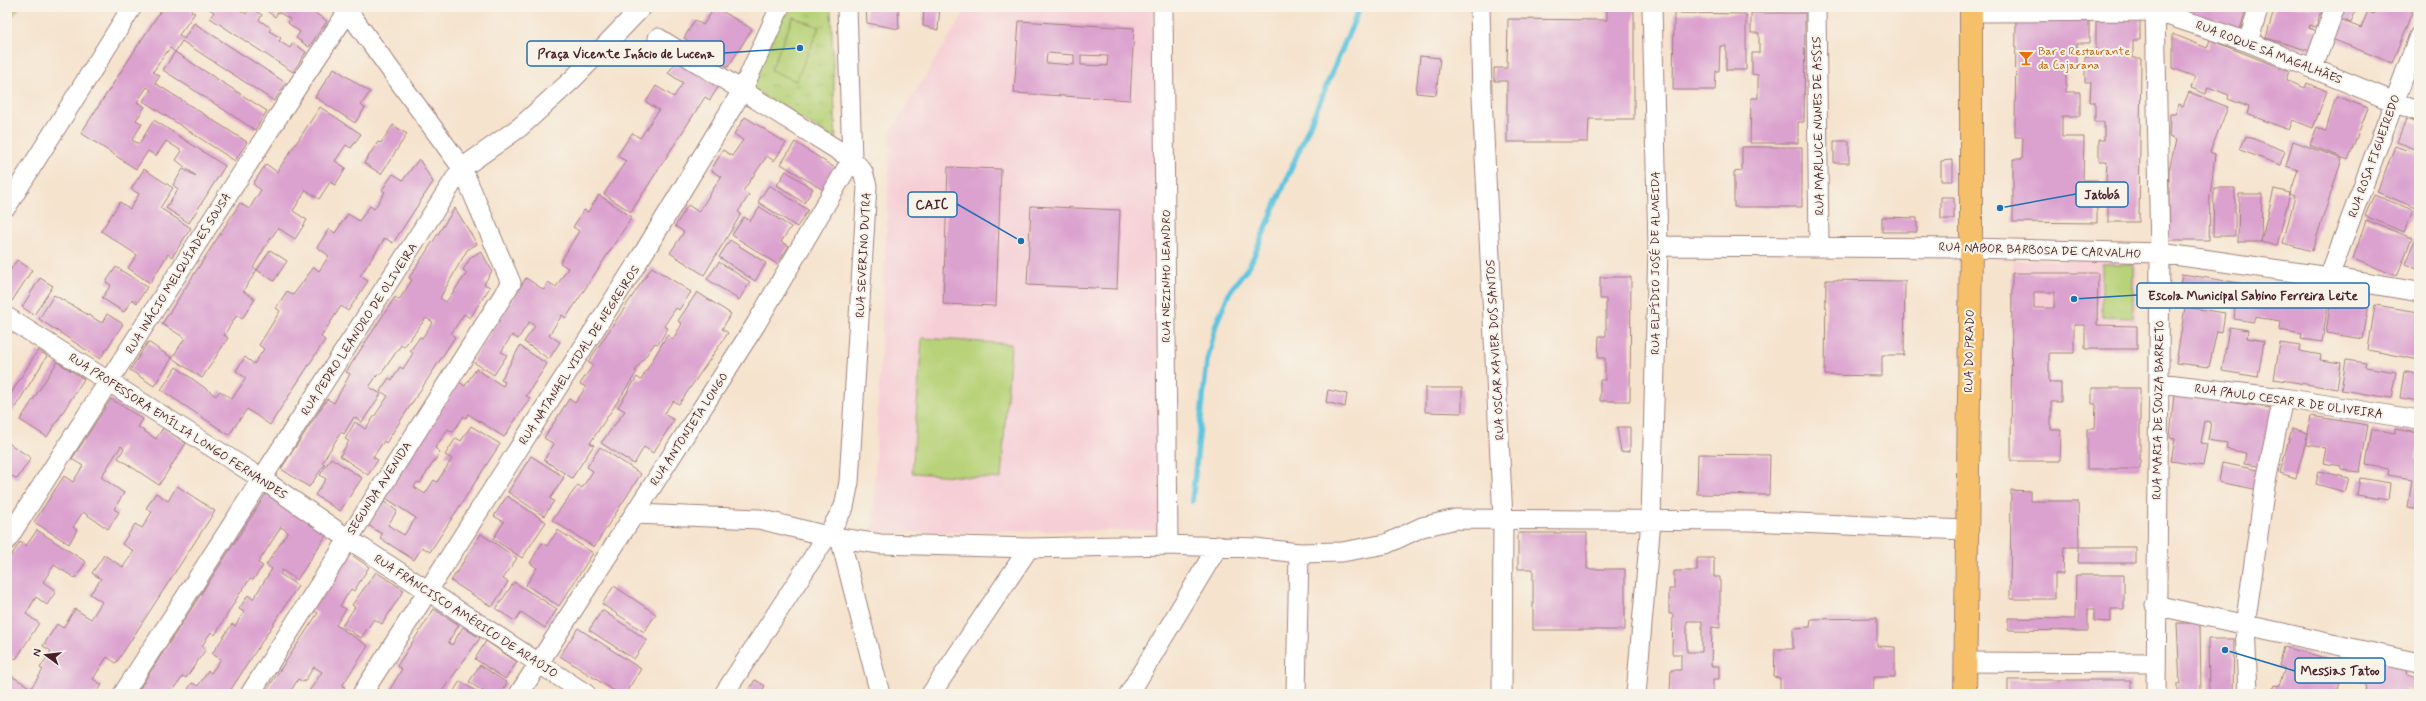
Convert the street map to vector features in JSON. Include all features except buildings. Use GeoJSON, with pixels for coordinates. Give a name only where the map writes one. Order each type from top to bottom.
{"type":"FeatureCollection","features":[{"type":"Feature","properties":{"kind":"main road","name":"RUA DO PRADO"},"geometry":{"type":"LineString","coordinates":[[1965,694],[1966,530],[1971,248],[1971,10]]}},
{"type":"Feature","properties":{"kind":"street"},"geometry":{"type":"LineString","coordinates":[[7,206],[132,7]]}},
{"type":"Feature","properties":{"kind":"street","name":"RUA PEDRO LEANDRO DE OLIVEIRA"},"geometry":{"type":"LineString","coordinates":[[123,694],[462,168],[520,127],[573,79],[642,7]]}},
{"type":"Feature","properties":{"kind":"street","name":"RUA NATANAEL VIDAL DE NEGREIROS"},"geometry":{"type":"LineString","coordinates":[[362,694],[646,249],[742,91],[780,7]]}},
{"type":"Feature","properties":{"kind":"street"},"geometry":{"type":"LineString","coordinates":[[848,7],[852,159]]}},
{"type":"Feature","properties":{"kind":"street","name":"RUA NEZINHO LEANDRO"},"geometry":{"type":"LineString","coordinates":[[1164,7],[1168,545]]}},
{"type":"Feature","properties":{"kind":"street","name":"RUA OSCAR XAVIER DOS SANTOS"},"geometry":{"type":"LineString","coordinates":[[1480,7],[1482,96],[1503,519],[1502,694]]}},
{"type":"Feature","properties":{"kind":"street","name":"RUA ELPÍDIO JOSÉ DE ALMEIDA"},"geometry":{"type":"LineString","coordinates":[[1636,694],[1650,520],[1658,246],[1652,7]]}},
{"type":"Feature","properties":{"kind":"street","name":"RUA MARLUCE NUNES DE ASSIS"},"geometry":{"type":"LineString","coordinates":[[1816,7],[1819,246]]}},
{"type":"Feature","properties":{"kind":"street"},"geometry":{"type":"LineString","coordinates":[[2248,42],[2259,7]]}},
{"type":"Feature","properties":{"kind":"street"},"geometry":{"type":"LineString","coordinates":[[2313,68],[2335,7]]}},
{"type":"Feature","properties":{"kind":"street"},"geometry":{"type":"LineString","coordinates":[[349,8],[462,168]]}},
{"type":"Feature","properties":{"kind":"street","name":"RUA INÁCIO MELQUÍADES SOUSA"},"geometry":{"type":"LineString","coordinates":[[7,540],[265,136],[349,8]]}},
{"type":"Feature","properties":{"kind":"street","name":"RUA ROQUE SÁ MAGALHÃES"},"geometry":{"type":"LineString","coordinates":[[1971,10],[2155,9],[2248,42],[2419,112]]}},
{"type":"Feature","properties":{"kind":"street","name":"RUA MARIA DE SOUZA BARRETO"},"geometry":{"type":"LineString","coordinates":[[2155,9],[2160,253],[2155,605],[2156,694]]}},
{"type":"Feature","properties":{"kind":"street","name":"RUA ROSA FIGUEIREDO"},"geometry":{"type":"LineString","coordinates":[[2329,277],[2419,36]]}},
{"type":"Feature","properties":{"kind":"street","name":"RUA SEVERINO DUTRA"},"geometry":{"type":"LineString","coordinates":[[658,38],[852,159],[864,172],[867,186],[849,482],[844,507],[834,537],[724,694]]}},
{"type":"Feature","properties":{"kind":"street","name":"RUA ANTONIETA LONGO"},"geometry":{"type":"LineString","coordinates":[[520,694],[756,324],[852,159]]}},
{"type":"Feature","properties":{"kind":"street","name":"SEGUNDA AVENIDA"},"geometry":{"type":"LineString","coordinates":[[250,694],[347,538],[511,283],[462,168]]}},
{"type":"Feature","properties":{"kind":"street","name":"RUA NABOR BARBOSA DE CARVALHO"},"geometry":{"type":"LineString","coordinates":[[1658,246],[1971,248],[2160,253],[2329,277],[2419,292]]}},
{"type":"Feature","properties":{"kind":"street","name":"RUA PROFESSORA EMÍLIA LONGO FERNANDES"},"geometry":{"type":"LineString","coordinates":[[7,317],[262,479],[347,538]]}},
{"type":"Feature","properties":{"kind":"street","name":"RUA PAULO CESAR R DE OLIVEIRA"},"geometry":{"type":"LineString","coordinates":[[2159,383],[2282,398],[2419,420]]}},
{"type":"Feature","properties":{"kind":"street"},"geometry":{"type":"LineString","coordinates":[[2248,694],[2246,624],[2265,486],[2282,398]]}},
{"type":"Feature","properties":{"kind":"street"},"geometry":{"type":"LineString","coordinates":[[635,514],[760,519],[834,537],[880,544],[1029,548],[1168,545],[1218,546],[1299,553],[1342,552],[1386,544],[1422,528],[1456,518],[1749,521],[1966,530]]}},
{"type":"Feature","properties":{"kind":"street"},"geometry":{"type":"LineString","coordinates":[[834,537],[880,694]]}},
{"type":"Feature","properties":{"kind":"street","name":"RUA FRANCISCO AMÉRICO DE ARAÚJO"},"geometry":{"type":"LineString","coordinates":[[347,538],[586,694]]}},
{"type":"Feature","properties":{"kind":"street"},"geometry":{"type":"LineString","coordinates":[[1130,694],[1218,546]]}},
{"type":"Feature","properties":{"kind":"street"},"geometry":{"type":"LineString","coordinates":[[931,694],[1029,548]]}},
{"type":"Feature","properties":{"kind":"street"},"geometry":{"type":"LineString","coordinates":[[1296,694],[1299,553]]}},
{"type":"Feature","properties":{"kind":"street"},"geometry":{"type":"LineString","coordinates":[[2155,605],[2419,663]]}},
{"type":"Feature","properties":{"kind":"street"},"geometry":{"type":"LineString","coordinates":[[1965,662],[2156,663]]}},
{"type":"Feature","properties":{"kind":"shaded area"},"geometry":{"type":"Polygon","coordinates":[[[968,7],[1153,7],[1161,530],[872,533],[891,131],[968,7]]]}},
{"type":"Feature","properties":{"kind":"shaded area"},"geometry":{"type":"Polygon","coordinates":[[[2012,260],[2137,261],[2137,326],[2012,325],[2012,260]]]}},
{"type":"Feature","properties":{"kind":"green space"},"geometry":{"type":"Polygon","coordinates":[[[7,7],[19,7],[9,22],[7,20],[7,7]]]}},
{"type":"Feature","properties":{"kind":"green space"},"geometry":{"type":"Polygon","coordinates":[[[787,7],[831,7],[836,140],[750,88],[787,7]]]}},
{"type":"Feature","properties":{"kind":"green space"},"geometry":{"type":"Polygon","coordinates":[[[793,17],[819,27],[796,81],[771,70],[793,17]]]}},
{"type":"Feature","properties":{"kind":"green space"},"geometry":{"type":"Polygon","coordinates":[[[2102,264],[2133,264],[2133,318],[2102,317],[2102,264]]]}},
{"type":"Feature","properties":{"kind":"green space"},"geometry":{"type":"Polygon","coordinates":[[[922,338],[1011,344],[1001,479],[912,473],[922,338]]]}},
{"type":"Feature","properties":{"kind":"waterway"},"geometry":{"type":"LineString","coordinates":[[1192,501],[1207,361],[1216,324],[1230,291],[1250,265],[1360,7]]}},
{"type":"Feature","properties":{"kind":"place","name":"Praça Vicente Inácio de Lucena"},"geometry":{"type":"Point","coordinates":[800,48]}},
{"type":"Feature","properties":{"kind":"place","name":"Bar e Restaurante da Cajarana"},"geometry":{"type":"Point","coordinates":[2026,58]}},
{"type":"Feature","properties":{"kind":"place","name":"Jatobá"},"geometry":{"type":"Point","coordinates":[2000,208]}},
{"type":"Feature","properties":{"kind":"place","name":"CAIC"},"geometry":{"type":"Point","coordinates":[1021,241]}},
{"type":"Feature","properties":{"kind":"place","name":"Escola Municipal Sabino Ferreira Leite"},"geometry":{"type":"Point","coordinates":[2074,299]}},
{"type":"Feature","properties":{"kind":"place","name":"Messias Tatoo"},"geometry":{"type":"Point","coordinates":[2225,650]}}]}
